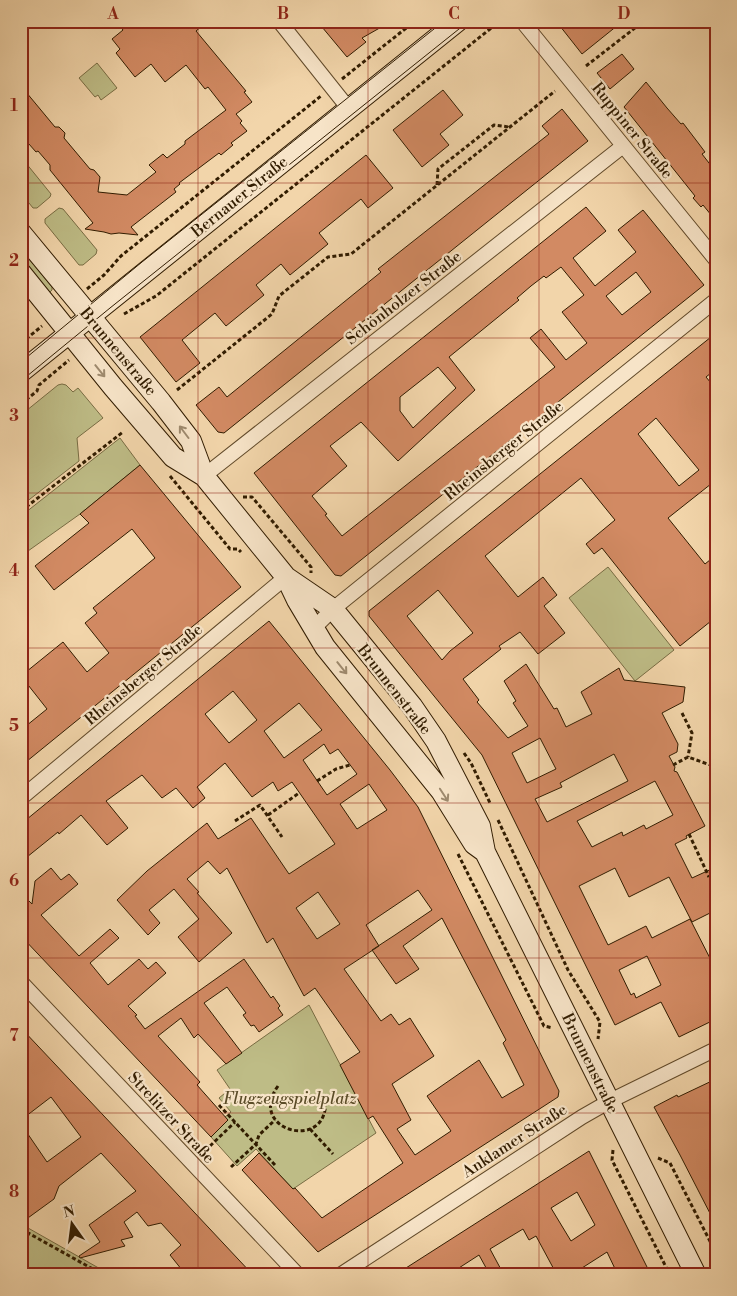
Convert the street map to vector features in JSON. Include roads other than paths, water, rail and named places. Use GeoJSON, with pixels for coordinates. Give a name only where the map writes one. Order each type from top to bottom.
{"type":"FeatureCollection","features":[{"type":"Feature","properties":{"kind":"main road","name":"Bernauer Straße"},"geometry":{"type":"LineString","coordinates":[[21,372],[458,21]]}},
{"type":"Feature","properties":{"kind":"main road","name":"Brunnenstraße"},"geometry":{"type":"LineString","coordinates":[[21,233],[162,402],[191,441],[204,476],[286,577],[297,600],[328,651],[442,791],[474,844],[485,852]]}},
{"type":"Feature","properties":{"kind":"main road","name":"Brunnenstraße"},"geometry":{"type":"LineString","coordinates":[[21,273],[173,457],[204,476]]}},
{"type":"Feature","properties":{"kind":"main road","name":"Brunnenstraße"},"geometry":{"type":"LineString","coordinates":[[286,577],[334,609],[412,706],[436,741],[480,826],[485,852],[696,1275]]}},
{"type":"Feature","properties":{"kind":"street"},"geometry":{"type":"LineString","coordinates":[[279,21],[349,109]]}},
{"type":"Feature","properties":{"kind":"street","name":"Ruppiner Straße"},"geometry":{"type":"LineString","coordinates":[[522,21],[716,260]]}},
{"type":"Feature","properties":{"kind":"street","name":"Schönholzer Straße"},"geometry":{"type":"LineString","coordinates":[[204,476],[624,146]]}},
{"type":"Feature","properties":{"kind":"street","name":"Rheinsberger Straße"},"geometry":{"type":"LineString","coordinates":[[314,628],[334,609],[716,300]]}},
{"type":"Feature","properties":{"kind":"street","name":"Rheinsberger Straße"},"geometry":{"type":"LineString","coordinates":[[21,798],[286,577]]}},
{"type":"Feature","properties":{"kind":"street","name":"Strelitzer Straße"},"geometry":{"type":"LineString","coordinates":[[21,982],[298,1275]]}},
{"type":"Feature","properties":{"kind":"street","name":"Anklamer Straße"},"geometry":{"type":"LineString","coordinates":[[340,1275],[574,1122],[610,1101],[716,1049]]}},
{"type":"Feature","properties":{"kind":"tram line"},"geometry":{"type":"LineString","coordinates":[[21,362],[142,262],[444,21]]}},
{"type":"Feature","properties":{"kind":"tram line"},"geometry":{"type":"LineString","coordinates":[[21,381],[469,21]]}},
{"type":"Feature","properties":{"kind":"park label","name":"Flugzeugspielplatz"},"geometry":{"type":"Point","coordinates":[290,1098]}}]}
